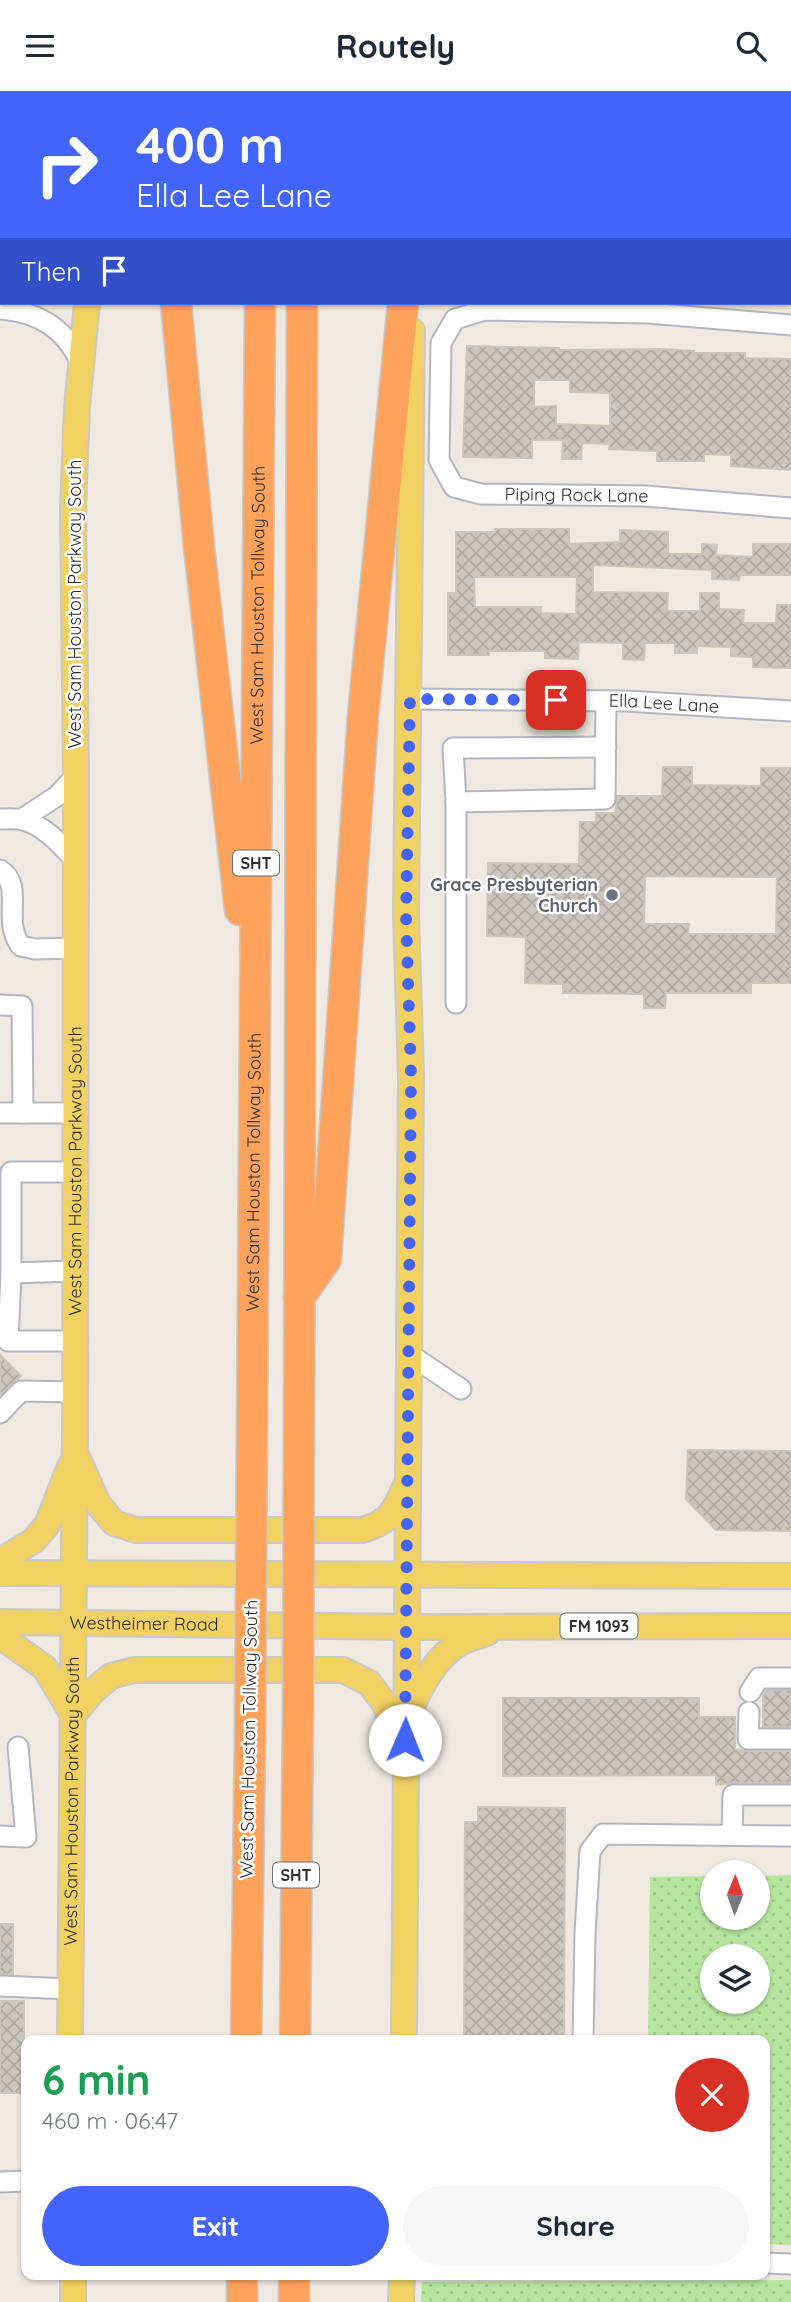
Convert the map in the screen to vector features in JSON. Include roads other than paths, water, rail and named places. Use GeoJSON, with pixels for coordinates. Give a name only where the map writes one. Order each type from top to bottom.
{"type":"FeatureCollection","features":[{"type":"Feature","properties":{"kind":"highway"},"geometry":{"type":"LineString","coordinates":[[176,305],[201,561],[255,1046]]}},
{"type":"Feature","properties":{"kind":"highway","name":"West Sam Houston Tollway South"},"geometry":{"type":"LineString","coordinates":[[246,2035],[260,305]]}},
{"type":"Feature","properties":{"kind":"highway","name":"SHT"},"geometry":{"type":"LineString","coordinates":[[295,2035],[302,305]]}},
{"type":"Feature","properties":{"kind":"highway"},"geometry":{"type":"LineString","coordinates":[[299,1298],[326,1259],[362,729],[403,305]]}},
{"type":"Feature","properties":{"kind":"highway"},"geometry":{"type":"LineString","coordinates":[[242,2280],[242,2302]]}},
{"type":"Feature","properties":{"kind":"highway"},"geometry":{"type":"LineString","coordinates":[[294,2280],[294,2302]]}},
{"type":"Feature","properties":{"kind":"main road","name":"West Sam Houston Parkway South"},"geometry":{"type":"LineString","coordinates":[[70,2035],[76,1172],[73,507],[80,364],[87,305]]}},
{"type":"Feature","properties":{"kind":"main road"},"geometry":{"type":"LineString","coordinates":[[404,2035],[411,1075],[406,915],[412,305]]}},
{"type":"Feature","properties":{"kind":"main road"},"geometry":{"type":"LineString","coordinates":[[75,1452],[98,1504],[114,1523],[136,1530],[362,1530],[380,1525],[395,1509],[408,1480]]}},
{"type":"Feature","properties":{"kind":"main road"},"geometry":{"type":"LineString","coordinates":[[0,1561],[33,1541],[47,1525],[75,1452]]}},
{"type":"Feature","properties":{"kind":"main road"},"geometry":{"type":"LineString","coordinates":[[0,1573],[791,1576]]}},
{"type":"Feature","properties":{"kind":"main road","name":"Westheimer Road"},"geometry":{"type":"LineString","coordinates":[[0,1622],[407,1627],[791,1626]]}},
{"type":"Feature","properties":{"kind":"main road"},"geometry":{"type":"LineString","coordinates":[[406,1720],[421,1686],[445,1655],[459,1643],[503,1627]]}},
{"type":"Feature","properties":{"kind":"main road"},"geometry":{"type":"LineString","coordinates":[[0,1636],[45,1668],[73,1715],[111,1675],[134,1669],[343,1670],[369,1683],[385,1704],[405,1759]]}},
{"type":"Feature","properties":{"kind":"main road"},"geometry":{"type":"LineString","coordinates":[[73,2280],[73,2302]]}},
{"type":"Feature","properties":{"kind":"main road"},"geometry":{"type":"LineString","coordinates":[[401,2302],[402,2280]]}},
{"type":"Feature","properties":{"kind":"street"},"geometry":{"type":"LineString","coordinates":[[5,308],[25,305]]}},
{"type":"Feature","properties":{"kind":"street"},"geometry":{"type":"LineString","coordinates":[[5,308],[52,324],[65,335],[75,349],[80,364]]}},
{"type":"Feature","properties":{"kind":"street","name":"Piping Rock Lane"},"geometry":{"type":"LineString","coordinates":[[791,325],[648,313],[485,310],[455,319],[441,343],[439,460],[454,487],[481,494],[645,496],[791,508]]}},
{"type":"Feature","properties":{"kind":"street","name":"Ella Lee Lane"},"geometry":{"type":"LineString","coordinates":[[410,699],[606,701],[791,711]]}},
{"type":"Feature","properties":{"kind":"street"},"geometry":{"type":"LineString","coordinates":[[456,802],[605,799],[606,701]]}},
{"type":"Feature","properties":{"kind":"street"},"geometry":{"type":"LineString","coordinates":[[456,1003],[456,802],[453,748],[606,747]]}},
{"type":"Feature","properties":{"kind":"street"},"geometry":{"type":"LineString","coordinates":[[22,819],[57,796],[76,776]]}},
{"type":"Feature","properties":{"kind":"street"},"geometry":{"type":"LineString","coordinates":[[0,819],[22,819],[57,841],[76,861]]}},
{"type":"Feature","properties":{"kind":"street"},"geometry":{"type":"LineString","coordinates":[[0,870],[7,874],[11,882],[11,928],[21,946],[35,949],[76,948]]}},
{"type":"Feature","properties":{"kind":"street"},"geometry":{"type":"LineString","coordinates":[[0,1005],[22,1006],[23,1113]]}},
{"type":"Feature","properties":{"kind":"street"},"geometry":{"type":"LineString","coordinates":[[0,1113],[76,1113]]}},
{"type":"Feature","properties":{"kind":"street"},"geometry":{"type":"LineString","coordinates":[[75,1341],[4,1345],[4,1321],[7,1282],[6,1172],[76,1172]]}},
{"type":"Feature","properties":{"kind":"street"},"geometry":{"type":"LineString","coordinates":[[7,1282],[75,1271]]}},
{"type":"Feature","properties":{"kind":"street"},"geometry":{"type":"LineString","coordinates":[[409,1354],[461,1389]]}},
{"type":"Feature","properties":{"kind":"street"},"geometry":{"type":"LineString","coordinates":[[0,1413],[21,1391],[75,1392]]}},
{"type":"Feature","properties":{"kind":"street"},"geometry":{"type":"LineString","coordinates":[[791,1678],[759,1678],[750,1702],[748,1739],[791,1739]]}},
{"type":"Feature","properties":{"kind":"street"},"geometry":{"type":"LineString","coordinates":[[0,1836],[26,1837],[18,1747]]}},
{"type":"Feature","properties":{"kind":"street"},"geometry":{"type":"LineString","coordinates":[[732,1835],[733,1795],[791,1795]]}},
{"type":"Feature","properties":{"kind":"street"},"geometry":{"type":"LineString","coordinates":[[583,2035],[590,1851],[603,1834],[791,1836]]}},
{"type":"Feature","properties":{"kind":"street"},"geometry":{"type":"LineString","coordinates":[[0,1986],[70,1989]]}},
{"type":"Feature","properties":{"kind":"street"},"geometry":{"type":"LineString","coordinates":[[0,2182],[21,2182]]}},
{"type":"Feature","properties":{"kind":"street"},"geometry":{"type":"LineString","coordinates":[[770,2263],[791,2264]]}},
{"type":"Feature","properties":{"kind":"place","name":"Grace Presbyterian Church"},"geometry":{"type":"Point","coordinates":[612,895]}}]}
